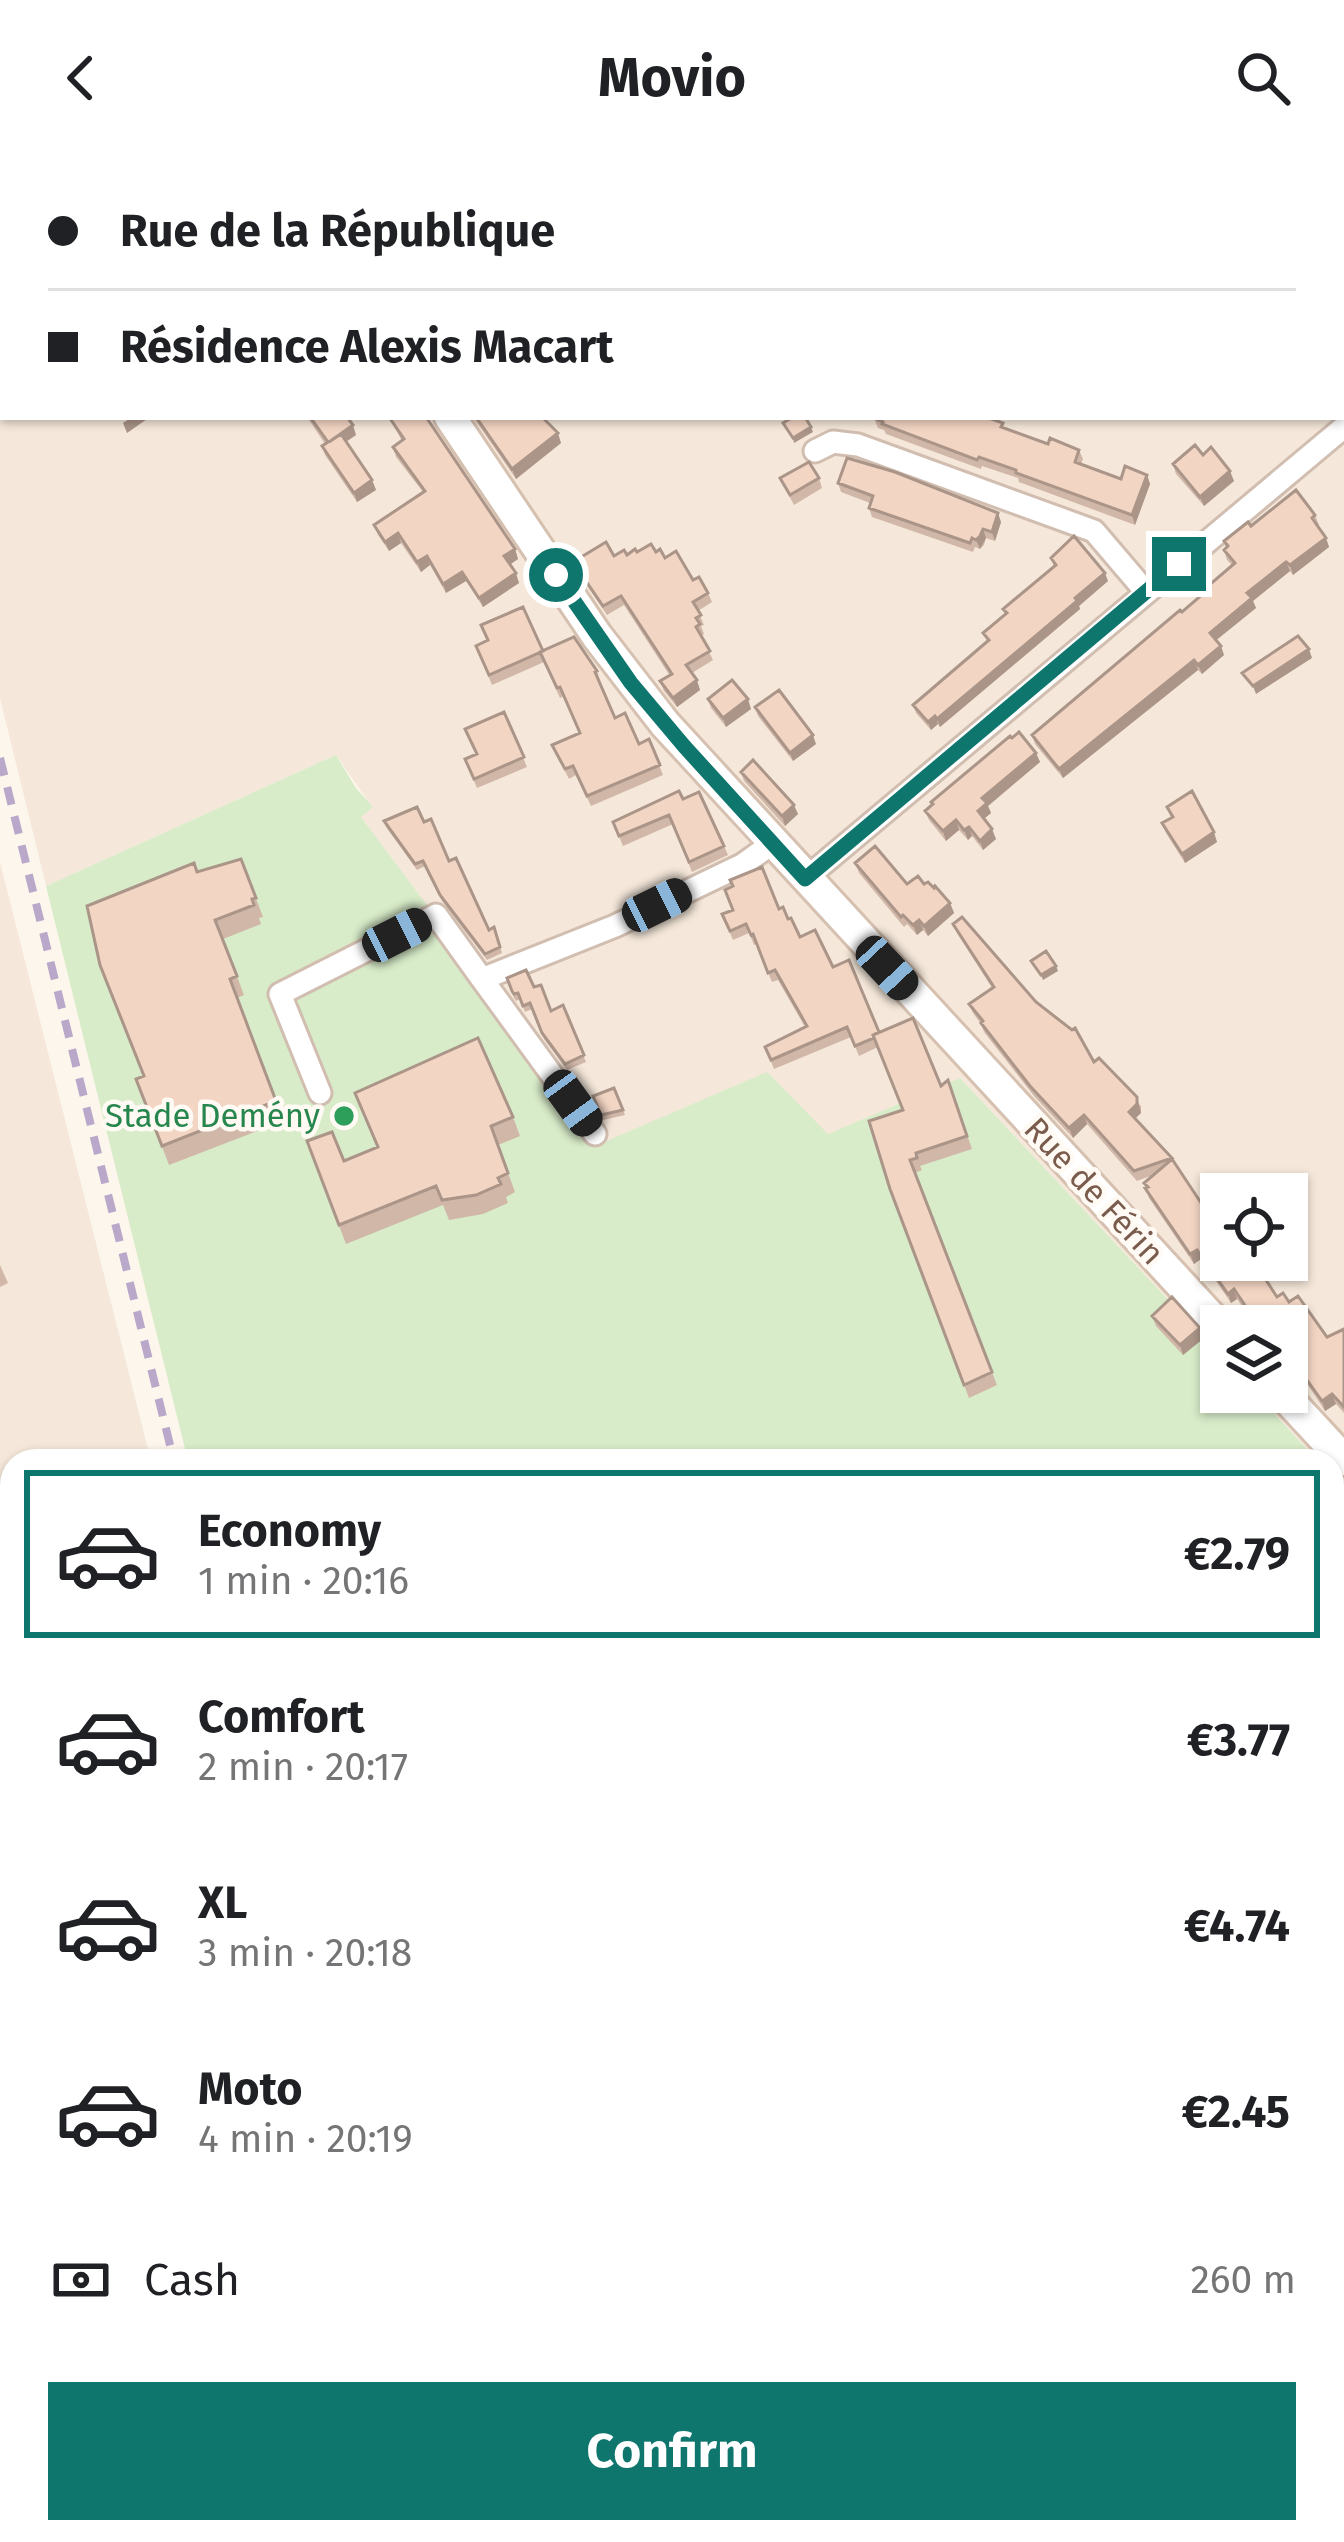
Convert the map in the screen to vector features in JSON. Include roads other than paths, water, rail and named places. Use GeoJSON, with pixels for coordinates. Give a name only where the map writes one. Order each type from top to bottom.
{"type":"FeatureCollection","features":[{"type":"Feature","properties":{"kind":"main road","name":"Rue de Férin"},"geometry":{"type":"LineString","coordinates":[[452,420],[631,683],[684,746],[1200,1305]]}},
{"type":"Feature","properties":{"kind":"main road"},"geometry":{"type":"LineString","coordinates":[[1300,1413],[1334,1449]]}},
{"type":"Feature","properties":{"kind":"street"},"geometry":{"type":"LineString","coordinates":[[805,879],[1344,427]]}},
{"type":"Feature","properties":{"kind":"street"},"geometry":{"type":"LineString","coordinates":[[815,451],[833,442],[858,445],[1094,531],[1146,592]]}},
{"type":"Feature","properties":{"kind":"street"},"geometry":{"type":"LineString","coordinates":[[482,979],[615,926],[742,865],[773,843]]}},
{"type":"Feature","properties":{"kind":"street"},"geometry":{"type":"LineString","coordinates":[[320,1093],[280,994],[436,915],[595,1134]]}},
{"type":"Feature","properties":{"kind":"railway"},"geometry":{"type":"LineString","coordinates":[[0,758],[171,1449]]}},
{"type":"Feature","properties":{"kind":"place","name":"Stade Demény"},"geometry":{"type":"Point","coordinates":[344,1116]}}]}
